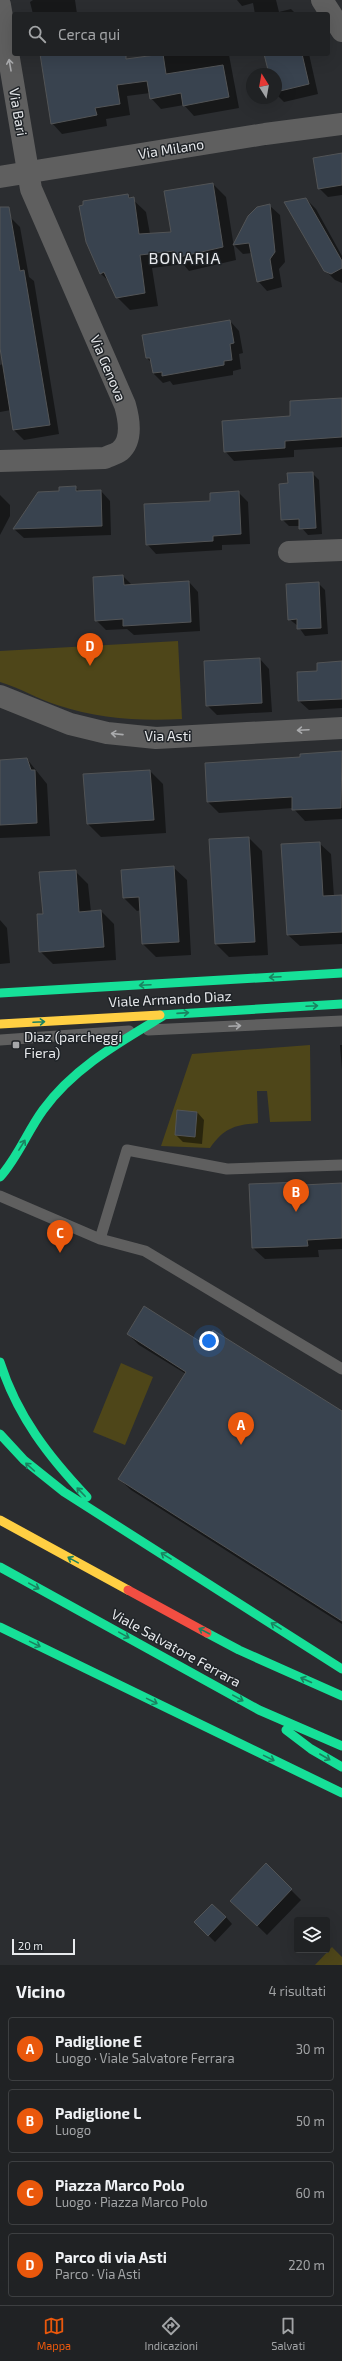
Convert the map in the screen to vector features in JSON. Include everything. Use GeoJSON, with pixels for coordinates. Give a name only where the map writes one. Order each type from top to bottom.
{"type":"FeatureCollection","features":[{"type":"Feature","properties":{"kind":"main road","name":"Viale Armando Diaz"},"geometry":{"type":"LineString","coordinates":[[0,994],[342,974]]}},
{"type":"Feature","properties":{"kind":"main road","name":"Viale Armando Diaz"},"geometry":{"type":"LineString","coordinates":[[0,1024],[342,1004]]}},
{"type":"Feature","properties":{"kind":"main road"},"geometry":{"type":"LineString","coordinates":[[0,1177],[44,1110],[70,1080],[116,1043],[166,1014]]}},
{"type":"Feature","properties":{"kind":"main road"},"geometry":{"type":"LineString","coordinates":[[0,1362],[5,1380],[27,1426],[63,1473],[108,1520]]}},
{"type":"Feature","properties":{"kind":"main road"},"geometry":{"type":"LineString","coordinates":[[0,1434],[16,1453],[44,1480],[73,1500],[108,1520],[342,1669]]}},
{"type":"Feature","properties":{"kind":"main road","name":"Viale Salvatore Ferrara"},"geometry":{"type":"LineString","coordinates":[[0,1520],[239,1650],[342,1696]]}},
{"type":"Feature","properties":{"kind":"main road","name":"Viale Salvatore Ferrara"},"geometry":{"type":"LineString","coordinates":[[0,1567],[259,1710],[342,1746]]}},
{"type":"Feature","properties":{"kind":"main road"},"geometry":{"type":"LineString","coordinates":[[0,1627],[342,1794]]}},
{"type":"Feature","properties":{"kind":"main road"},"geometry":{"type":"LineString","coordinates":[[308,1647],[342,1661]]}},
{"type":"Feature","properties":{"kind":"main road"},"geometry":{"type":"LineString","coordinates":[[259,1710],[311,1749],[342,1767]]}},
{"type":"Feature","properties":{"kind":"street"},"geometry":{"type":"LineString","coordinates":[[322,0],[330,12]]}},
{"type":"Feature","properties":{"kind":"street","name":"Via Bari"},"geometry":{"type":"LineString","coordinates":[[0,5],[28,172]]}},
{"type":"Feature","properties":{"kind":"street"},"geometry":{"type":"LineString","coordinates":[[330,12],[342,31]]}},
{"type":"Feature","properties":{"kind":"street","name":"Via Milano"},"geometry":{"type":"LineString","coordinates":[[0,177],[257,135],[342,124]]}},
{"type":"Feature","properties":{"kind":"street","name":"Via Genova"},"geometry":{"type":"LineString","coordinates":[[0,461],[104,458],[120,451],[127,440],[130,428],[125,405],[31,189],[28,172]]}},
{"type":"Feature","properties":{"kind":"street"},"geometry":{"type":"LineString","coordinates":[[289,552],[342,550]]}},
{"type":"Feature","properties":{"kind":"street","name":"Via Asti"},"geometry":{"type":"LineString","coordinates":[[0,696],[70,724],[107,733],[156,738],[342,728]]}},
{"type":"Feature","properties":{"kind":"lane"},"geometry":{"type":"LineString","coordinates":[[0,1040],[139,1031],[342,1021]]}},
{"type":"Feature","properties":{"kind":"lane"},"geometry":{"type":"LineString","coordinates":[[100,1239],[127,1150],[227,1169],[342,1165]]}},
{"type":"Feature","properties":{"kind":"lane"},"geometry":{"type":"LineString","coordinates":[[0,1196],[100,1239],[145,1252],[342,1369]]}},
{"type":"Feature","properties":{"kind":"shaded area"},"geometry":{"type":"Polygon","coordinates":[[[178,641],[182,719],[150,720],[119,718],[73,710],[50,703],[0,682],[0,651],[178,641]]]}},
{"type":"Feature","properties":{"kind":"shaded area"},"geometry":{"type":"Polygon","coordinates":[[[310,1045],[311,1121],[270,1122],[267,1091],[257,1091],[258,1123],[242,1125],[230,1129],[220,1136],[210,1148],[161,1146],[192,1054],[310,1045]]]}},
{"type":"Feature","properties":{"kind":"shaded area"},"geometry":{"type":"Polygon","coordinates":[[[121,1363],[153,1377],[125,1445],[93,1432],[121,1363]]]}},
{"type":"Feature","properties":{"kind":"shaded area"},"geometry":{"type":"Polygon","coordinates":[[[332,1947],[342,1957],[342,1965],[315,1965],[326,1953],[330,1953],[330,1949],[332,1947]]]}},
{"type":"Feature","properties":{"kind":"building"},"geometry":{"type":"Polygon","coordinates":[[[40,56],[126,56],[126,59],[148,56],[163,56],[166,74],[223,65],[229,97],[183,106],[181,93],[150,99],[147,81],[117,85],[120,104],[95,108],[97,115],[51,124],[40,56]]]}},
{"type":"Feature","properties":{"kind":"building"},"geometry":{"type":"Polygon","coordinates":[[[264,56],[302,56],[309,84],[282,91],[282,68],[268,68],[264,56]]]}},
{"type":"Feature","properties":{"kind":"building"},"geometry":{"type":"Polygon","coordinates":[[[342,153],[342,185],[318,189],[313,158],[342,153]]]}},
{"type":"Feature","properties":{"kind":"building"},"geometry":{"type":"Polygon","coordinates":[[[213,183],[223,247],[175,258],[174,251],[140,255],[145,293],[116,298],[104,272],[100,274],[86,242],[79,206],[83,205],[83,201],[128,194],[129,198],[134,197],[139,234],[171,232],[164,191],[213,183]]]}},
{"type":"Feature","properties":{"kind":"building"},"geometry":{"type":"Polygon","coordinates":[[[306,198],[342,261],[342,268],[331,274],[324,271],[284,202],[306,198]]]}},
{"type":"Feature","properties":{"kind":"building"},"geometry":{"type":"Polygon","coordinates":[[[270,204],[275,252],[270,259],[273,278],[257,282],[249,243],[233,245],[248,216],[257,207],[270,204]]]}},
{"type":"Feature","properties":{"kind":"building"},"geometry":{"type":"Polygon","coordinates":[[[0,207],[9,207],[20,271],[24,270],[50,425],[13,430],[0,348],[0,207]]]}},
{"type":"Feature","properties":{"kind":"building"},"geometry":{"type":"Polygon","coordinates":[[[230,320],[234,343],[230,344],[232,360],[224,361],[224,365],[162,376],[162,372],[153,373],[150,358],[146,358],[142,335],[230,320]]]}},
{"type":"Feature","properties":{"kind":"building"},"geometry":{"type":"Polygon","coordinates":[[[342,398],[342,437],[285,441],[285,448],[224,452],[222,421],[290,416],[290,401],[342,398]]]}},
{"type":"Feature","properties":{"kind":"building"},"geometry":{"type":"Polygon","coordinates":[[[313,472],[316,528],[299,529],[299,519],[281,520],[279,484],[288,483],[287,473],[313,472]]]}},
{"type":"Feature","properties":{"kind":"building"},"geometry":{"type":"Polygon","coordinates":[[[76,486],[76,491],[101,490],[102,526],[13,529],[38,492],[59,491],[59,487],[76,486]]]}},
{"type":"Feature","properties":{"kind":"building"},"geometry":{"type":"Polygon","coordinates":[[[239,491],[241,534],[213,536],[213,541],[146,545],[144,504],[210,501],[210,493],[239,491]]]}},
{"type":"Feature","properties":{"kind":"building"},"geometry":{"type":"Polygon","coordinates":[[[123,575],[124,585],[189,581],[191,622],[123,626],[123,619],[95,621],[93,577],[123,575]]]}},
{"type":"Feature","properties":{"kind":"building"},"geometry":{"type":"Polygon","coordinates":[[[319,582],[321,628],[297,629],[297,619],[288,620],[286,584],[319,582]]]}},
{"type":"Feature","properties":{"kind":"building"},"geometry":{"type":"Polygon","coordinates":[[[260,658],[262,703],[206,706],[204,661],[260,658]]]}},
{"type":"Feature","properties":{"kind":"building"},"geometry":{"type":"Polygon","coordinates":[[[342,661],[342,699],[298,701],[297,672],[317,671],[317,663],[342,661]]]}},
{"type":"Feature","properties":{"kind":"building"},"geometry":{"type":"Polygon","coordinates":[[[342,751],[341,808],[292,810],[292,797],[207,802],[205,763],[300,757],[300,754],[342,751]]]}},
{"type":"Feature","properties":{"kind":"building"},"geometry":{"type":"Polygon","coordinates":[[[27,758],[31,770],[35,770],[37,823],[0,825],[0,760],[27,758]]]}},
{"type":"Feature","properties":{"kind":"building"},"geometry":{"type":"Polygon","coordinates":[[[150,770],[154,820],[87,824],[83,774],[150,770]]]}},
{"type":"Feature","properties":{"kind":"building"},"geometry":{"type":"Polygon","coordinates":[[[249,837],[255,942],[215,944],[209,839],[249,837]]]}},
{"type":"Feature","properties":{"kind":"building"},"geometry":{"type":"Polygon","coordinates":[[[320,842],[323,896],[342,895],[342,932],[287,935],[281,844],[320,842]]]}},
{"type":"Feature","properties":{"kind":"building"},"geometry":{"type":"Polygon","coordinates":[[[174,866],[179,942],[142,944],[139,897],[123,898],[121,870],[174,866]]]}},
{"type":"Feature","properties":{"kind":"building"},"geometry":{"type":"Polygon","coordinates":[[[76,870],[79,912],[101,910],[104,947],[39,952],[37,914],[43,914],[39,872],[76,870]]]}},
{"type":"Feature","properties":{"kind":"building"},"geometry":{"type":"Polygon","coordinates":[[[177,1110],[197,1112],[195,1137],[175,1135],[177,1110]]]}},
{"type":"Feature","properties":{"kind":"building"},"geometry":{"type":"Polygon","coordinates":[[[303,1182],[303,1185],[342,1183],[342,1238],[307,1240],[308,1246],[252,1248],[249,1184],[303,1182]]]}},
{"type":"Feature","properties":{"kind":"building"},"geometry":{"type":"Polygon","coordinates":[[[144,1306],[204,1344],[213,1330],[342,1411],[342,1621],[118,1479],[186,1372],[127,1334],[144,1306]]]}},
{"type":"Feature","properties":{"kind":"building"},"geometry":{"type":"Polygon","coordinates":[[[266,1863],[292,1889],[257,1926],[230,1901],[266,1863]]]}},
{"type":"Feature","properties":{"kind":"building"},"geometry":{"type":"Polygon","coordinates":[[[212,1904],[226,1917],[208,1936],[194,1922],[212,1904]]]}},
{"type":"Feature","properties":{"kind":"traffic: fast"},"geometry":{"type":"LineString","coordinates":[[0,993],[342,973]]}},
{"type":"Feature","properties":{"kind":"traffic: fast"},"geometry":{"type":"LineString","coordinates":[[160,1015],[342,1004]]}},
{"type":"Feature","properties":{"kind":"traffic: fast"},"geometry":{"type":"LineString","coordinates":[[0,1177],[12,1161],[43,1110],[68,1081],[114,1046],[163,1016]]}},
{"type":"Feature","properties":{"kind":"traffic: fast"},"geometry":{"type":"LineString","coordinates":[[0,1362],[15,1400],[25,1418],[47,1451],[87,1497]]}},
{"type":"Feature","properties":{"kind":"traffic: fast"},"geometry":{"type":"LineString","coordinates":[[0,1434],[24,1460],[64,1492],[342,1669]]}},
{"type":"Feature","properties":{"kind":"traffic: fast"},"geometry":{"type":"LineString","coordinates":[[0,1567],[259,1710],[342,1746]]}},
{"type":"Feature","properties":{"kind":"traffic: fast"},"geometry":{"type":"LineString","coordinates":[[0,1627],[342,1793]]}},
{"type":"Feature","properties":{"kind":"traffic: fast"},"geometry":{"type":"LineString","coordinates":[[207,1633],[239,1650],[342,1696]]}},
{"type":"Feature","properties":{"kind":"traffic: fast"},"geometry":{"type":"LineString","coordinates":[[286,1730],[311,1749],[342,1767]]}},
{"type":"Feature","properties":{"kind":"traffic: slow"},"geometry":{"type":"LineString","coordinates":[[0,1024],[160,1015]]}},
{"type":"Feature","properties":{"kind":"traffic: slow"},"geometry":{"type":"LineString","coordinates":[[0,1520],[128,1590]]}},
{"type":"Feature","properties":{"kind":"traffic: jam"},"geometry":{"type":"LineString","coordinates":[[128,1590],[207,1633]]}},
{"type":"Feature","properties":{"kind":"place","name":"Parco di via Asti"},"geometry":{"type":"Point","coordinates":[90,666]}},
{"type":"Feature","properties":{"kind":"place","name":"Diaz (parcheggi Fiera)"},"geometry":{"type":"Point","coordinates":[16,1045]}},
{"type":"Feature","properties":{"kind":"place","name":"Padiglione L"},"geometry":{"type":"Point","coordinates":[296,1212]}},
{"type":"Feature","properties":{"kind":"place","name":"Piazza Marco Polo"},"geometry":{"type":"Point","coordinates":[60,1253]}},
{"type":"Feature","properties":{"kind":"place","name":"Padiglione E"},"geometry":{"type":"Point","coordinates":[241,1445]}},
{"type":"Feature","properties":{"kind":"district","name":"BONARIA"},"geometry":{"type":"Point","coordinates":[185,258]}}]}
